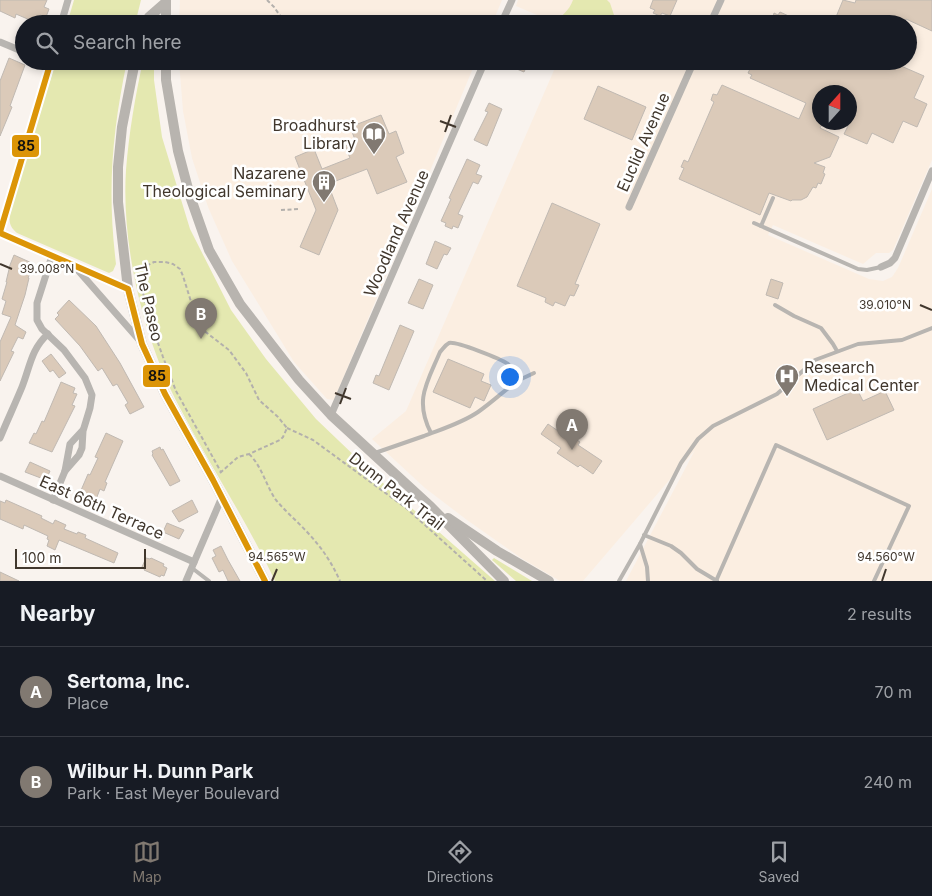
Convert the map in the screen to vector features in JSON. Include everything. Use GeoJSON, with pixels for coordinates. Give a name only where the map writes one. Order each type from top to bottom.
{"type":"FeatureCollection","features":[{"type":"Feature","properties":{"kind":"main road"},"geometry":{"type":"LineString","coordinates":[[152,15],[166,2]]}},
{"type":"Feature","properties":{"kind":"main road"},"geometry":{"type":"LineString","coordinates":[[166,2],[166,15]]}},
{"type":"Feature","properties":{"kind":"main road","name":"The Paseo"},"geometry":{"type":"LineString","coordinates":[[133,70],[122,128],[118,167],[118,202],[128,289],[142,344],[165,394],[213,480],[265,581]]}},
{"type":"Feature","properties":{"kind":"main road"},"geometry":{"type":"LineString","coordinates":[[166,70],[178,151],[190,196],[209,250],[240,304],[299,380],[331,415],[431,506],[504,581]]}},
{"type":"Feature","properties":{"kind":"main road"},"geometry":{"type":"LineString","coordinates":[[431,506],[497,551],[549,581]]}},
{"type":"Feature","properties":{"kind":"street"},"geometry":{"type":"LineString","coordinates":[[64,15],[68,0]]}},
{"type":"Feature","properties":{"kind":"street"},"geometry":{"type":"LineString","coordinates":[[505,15],[512,0]]}},
{"type":"Feature","properties":{"kind":"street"},"geometry":{"type":"LineString","coordinates":[[714,15],[721,0]]}},
{"type":"Feature","properties":{"kind":"street"},"geometry":{"type":"LineString","coordinates":[[0,42],[15,48]]}},
{"type":"Feature","properties":{"kind":"street"},"geometry":{"type":"LineString","coordinates":[[47,70],[0,233],[128,289]]}},
{"type":"Feature","properties":{"kind":"street","name":"Woodland Avenue"},"geometry":{"type":"LineString","coordinates":[[331,415],[481,70]]}},
{"type":"Feature","properties":{"kind":"street","name":"Euclid Avenue"},"geometry":{"type":"LineString","coordinates":[[629,207],[690,70]]}},
{"type":"Feature","properties":{"kind":"street"},"geometry":{"type":"LineString","coordinates":[[881,266],[890,263],[895,258],[932,171]]}},
{"type":"Feature","properties":{"kind":"street"},"geometry":{"type":"LineString","coordinates":[[52,256],[37,303],[38,320],[42,329],[64,350],[88,384],[92,395],[83,431],[82,448],[79,455],[65,471]]}},
{"type":"Feature","properties":{"kind":"street"},"geometry":{"type":"LineString","coordinates":[[74,265],[142,344]]}},
{"type":"Feature","properties":{"kind":"street"},"geometry":{"type":"LineString","coordinates":[[0,438],[26,377],[33,352],[48,334]]}},
{"type":"Feature","properties":{"kind":"street"},"geometry":{"type":"LineString","coordinates":[[52,500],[65,471],[70,444],[83,431]]}},
{"type":"Feature","properties":{"kind":"street","name":"East 66th Terrace"},"geometry":{"type":"LineString","coordinates":[[0,476],[193,565]]}},
{"type":"Feature","properties":{"kind":"street"},"geometry":{"type":"LineString","coordinates":[[186,581],[222,497]]}},
{"type":"Feature","properties":{"kind":"lane"},"geometry":{"type":"LineString","coordinates":[[761,226],[773,198]]}},
{"type":"Feature","properties":{"kind":"lane"},"geometry":{"type":"LineString","coordinates":[[754,223],[858,269],[867,270],[881,266]]}},
{"type":"Feature","properties":{"kind":"lane"},"geometry":{"type":"LineString","coordinates":[[775,305],[821,328],[837,351]]}},
{"type":"Feature","properties":{"kind":"lane"},"geometry":{"type":"LineString","coordinates":[[618,581],[640,544],[680,464],[698,439],[714,426],[778,394],[815,360],[858,344],[902,340],[932,328]]}},
{"type":"Feature","properties":{"kind":"lane"},"geometry":{"type":"LineString","coordinates":[[431,433],[423,416],[423,394],[440,352],[449,344],[461,344],[507,363],[517,381]]}},
{"type":"Feature","properties":{"kind":"lane"},"geometry":{"type":"LineString","coordinates":[[373,454],[431,433],[478,412],[517,381],[534,373]]}},
{"type":"Feature","properties":{"kind":"lane"},"geometry":{"type":"LineString","coordinates":[[644,535],[671,546],[697,569],[716,581],[776,446],[909,506],[874,581]]}},
{"type":"Feature","properties":{"kind":"lane"},"geometry":{"type":"LineString","coordinates":[[640,544],[647,568],[648,581]]}},
{"type":"Feature","properties":{"kind":"lane"},"geometry":{"type":"LineString","coordinates":[[193,565],[209,581]]}},
{"type":"Feature","properties":{"kind":"path"},"geometry":{"type":"LineString","coordinates":[[267,0],[280,15]]}},
{"type":"Feature","properties":{"kind":"path"},"geometry":{"type":"LineString","coordinates":[[281,210],[299,209]]}},
{"type":"Feature","properties":{"kind":"path","name":"Dunn Park Trail"},"geometry":{"type":"LineString","coordinates":[[221,472],[176,391],[148,315],[142,288],[142,272],[146,266],[154,262],[173,264],[180,269],[184,276],[193,308],[203,330],[220,342],[234,357],[246,373],[259,400],[287,428],[313,440],[406,508],[487,581]]}},
{"type":"Feature","properties":{"kind":"path"},"geometry":{"type":"LineString","coordinates":[[213,480],[238,457],[250,454],[283,438],[287,428]]}},
{"type":"Feature","properties":{"kind":"path"},"geometry":{"type":"LineString","coordinates":[[250,454],[257,462],[276,500],[326,555],[340,581]]}},
{"type":"Feature","properties":{"kind":"shaded area"},"geometry":{"type":"Polygon","coordinates":[[[180,0],[502,0],[496,15],[179,15],[180,0]]]}},
{"type":"Feature","properties":{"kind":"shaded area"},"geometry":{"type":"Polygon","coordinates":[[[518,0],[932,0],[932,160],[893,250],[889,253],[876,253],[863,264],[773,225],[768,235],[869,279],[883,281],[892,277],[898,268],[932,189],[932,581],[626,581],[695,450],[583,581],[560,581],[521,558],[467,520],[425,488],[372,439],[406,411],[554,70],[917,70],[917,15],[537,15],[516,6],[518,0]]]}},
{"type":"Feature","properties":{"kind":"shaded area","name":"Nazarene Theological Seminary"},"geometry":{"type":"Polygon","coordinates":[[[180,70],[472,70],[334,400],[327,399],[294,362],[232,261],[208,207],[192,158],[183,111],[180,70]]]}},
{"type":"Feature","properties":{"kind":"green space"},"geometry":{"type":"Polygon","coordinates":[[[74,0],[141,0],[137,15],[70,15],[74,0]]]}},
{"type":"Feature","properties":{"kind":"green space"},"geometry":{"type":"Polygon","coordinates":[[[573,0],[607,0],[614,15],[562,15],[573,0]]]}},
{"type":"Feature","properties":{"kind":"green space"},"geometry":{"type":"Polygon","coordinates":[[[53,70],[125,70],[112,162],[113,237],[116,264],[113,271],[109,273],[17,233],[10,224],[12,206],[53,70]]]}},
{"type":"Feature","properties":{"kind":"green space"},"geometry":{"type":"Polygon","coordinates":[[[141,70],[154,70],[162,137],[190,229],[231,310],[266,359],[316,419],[383,483],[495,581],[275,581],[253,537],[167,382],[146,323],[131,261],[125,199],[129,142],[141,70]]]}},
{"type":"Feature","properties":{"kind":"green space"},"geometry":{"type":"Polygon","coordinates":[[[494,558],[532,581],[516,581],[492,560],[494,558]]]}},
{"type":"Feature","properties":{"kind":"building"},"geometry":{"type":"Polygon","coordinates":[[[0,0],[47,0],[44,7],[49,9],[47,15],[16,14],[15,18],[0,11],[0,0]]]}},
{"type":"Feature","properties":{"kind":"building"},"geometry":{"type":"Polygon","coordinates":[[[653,0],[677,0],[670,15],[662,13],[658,15],[653,13],[655,10],[650,8],[653,0]]]}},
{"type":"Feature","properties":{"kind":"building"},"geometry":{"type":"Polygon","coordinates":[[[843,0],[855,3],[856,0],[932,0],[932,31],[917,24],[917,15],[837,15],[843,0]]]}},
{"type":"Feature","properties":{"kind":"building"},"geometry":{"type":"Polygon","coordinates":[[[9,58],[15,61],[15,70],[23,70],[10,106],[12,107],[0,136],[0,81],[9,58]]]}},
{"type":"Feature","properties":{"kind":"building"},"geometry":{"type":"Polygon","coordinates":[[[750,70],[910,70],[924,76],[914,98],[927,104],[917,127],[903,121],[893,143],[872,133],[867,144],[844,134],[846,130],[857,130],[857,85],[812,85],[812,130],[824,130],[839,137],[830,157],[814,163],[825,167],[823,173],[825,174],[821,184],[818,183],[816,188],[813,187],[807,197],[801,200],[791,201],[769,193],[760,215],[679,179],[684,168],[681,167],[684,160],[688,162],[714,102],[711,100],[713,94],[717,95],[722,85],[799,119],[806,103],[750,78],[752,75],[748,73],[750,70]]]}},
{"type":"Feature","properties":{"kind":"building"},"geometry":{"type":"Polygon","coordinates":[[[598,86],[646,107],[632,140],[584,119],[598,86]]]}},
{"type":"Feature","properties":{"kind":"building"},"geometry":{"type":"Polygon","coordinates":[[[489,103],[502,109],[487,146],[474,140],[488,112],[485,111],[489,103]]]}},
{"type":"Feature","properties":{"kind":"building"},"geometry":{"type":"Polygon","coordinates":[[[381,115],[389,134],[396,131],[404,153],[396,157],[407,182],[377,194],[367,169],[328,184],[338,210],[319,255],[300,247],[316,210],[295,157],[314,149],[322,169],[350,158],[345,146],[356,142],[350,127],[381,115]]]}},
{"type":"Feature","properties":{"kind":"building"},"geometry":{"type":"Polygon","coordinates":[[[467,159],[480,165],[476,174],[482,176],[478,184],[473,182],[458,214],[463,216],[458,228],[453,226],[452,229],[445,226],[446,223],[441,221],[451,199],[449,198],[467,159]]]}},
{"type":"Feature","properties":{"kind":"building"},"geometry":{"type":"Polygon","coordinates":[[[552,203],[600,224],[575,284],[579,285],[574,296],[570,295],[565,306],[555,302],[553,306],[545,302],[546,298],[517,286],[552,203]]]}},
{"type":"Feature","properties":{"kind":"building"},"geometry":{"type":"Polygon","coordinates":[[[435,241],[451,248],[447,255],[444,254],[437,269],[426,264],[435,241]]]}},
{"type":"Feature","properties":{"kind":"building"},"geometry":{"type":"Polygon","coordinates":[[[14,255],[34,264],[28,278],[25,295],[15,325],[26,332],[23,339],[18,337],[11,351],[14,352],[0,381],[0,342],[11,317],[2,314],[6,301],[2,299],[14,255]]]}},
{"type":"Feature","properties":{"kind":"building"},"geometry":{"type":"Polygon","coordinates":[[[419,279],[433,285],[423,309],[408,303],[419,279]]]}},
{"type":"Feature","properties":{"kind":"building"},"geometry":{"type":"Polygon","coordinates":[[[771,279],[783,283],[778,299],[766,295],[771,279]]]}},
{"type":"Feature","properties":{"kind":"building"},"geometry":{"type":"Polygon","coordinates":[[[69,300],[96,326],[120,363],[144,407],[130,414],[125,405],[128,403],[117,384],[113,386],[102,368],[98,371],[80,346],[55,319],[59,315],[57,313],[69,300]]]}},
{"type":"Feature","properties":{"kind":"building"},"geometry":{"type":"Polygon","coordinates":[[[400,325],[414,331],[389,390],[373,383],[376,375],[379,376],[400,325]]]}},
{"type":"Feature","properties":{"kind":"building"},"geometry":{"type":"Polygon","coordinates":[[[51,354],[66,373],[59,378],[53,370],[50,372],[42,361],[51,354]]]}},
{"type":"Feature","properties":{"kind":"building"},"geometry":{"type":"Polygon","coordinates":[[[448,359],[484,374],[481,381],[491,385],[484,401],[475,397],[470,408],[433,392],[448,359]]]}},
{"type":"Feature","properties":{"kind":"building"},"geometry":{"type":"Polygon","coordinates":[[[61,382],[75,388],[73,393],[77,394],[72,405],[75,406],[52,452],[29,443],[42,421],[44,422],[61,382]]]}},
{"type":"Feature","properties":{"kind":"building"},"geometry":{"type":"Polygon","coordinates":[[[857,389],[863,401],[885,391],[894,410],[827,440],[813,409],[857,389]]]}},
{"type":"Feature","properties":{"kind":"building"},"geometry":{"type":"Polygon","coordinates":[[[548,424],[567,437],[569,435],[580,442],[578,445],[602,461],[593,474],[580,465],[578,467],[557,453],[561,448],[541,434],[548,424]]]}},
{"type":"Feature","properties":{"kind":"building"},"geometry":{"type":"Polygon","coordinates":[[[106,433],[123,441],[105,482],[107,483],[104,491],[100,489],[95,502],[79,495],[88,474],[90,475],[98,458],[95,457],[106,433]]]}},
{"type":"Feature","properties":{"kind":"building"},"geometry":{"type":"Polygon","coordinates":[[[160,447],[161,450],[163,449],[180,481],[170,486],[152,455],[152,451],[160,447]]]}},
{"type":"Feature","properties":{"kind":"building"},"geometry":{"type":"Polygon","coordinates":[[[30,462],[50,471],[46,480],[25,472],[30,462]]]}},
{"type":"Feature","properties":{"kind":"building"},"geometry":{"type":"Polygon","coordinates":[[[6,500],[42,516],[41,518],[53,524],[55,520],[66,525],[64,529],[86,535],[85,538],[118,553],[114,563],[59,540],[55,550],[47,546],[48,536],[24,525],[23,529],[0,519],[0,501],[5,503],[6,500]]]}},
{"type":"Feature","properties":{"kind":"building"},"geometry":{"type":"Polygon","coordinates":[[[192,500],[198,512],[179,522],[172,511],[192,500]]]}},
{"type":"Feature","properties":{"kind":"building"},"geometry":{"type":"Polygon","coordinates":[[[167,523],[184,530],[179,539],[163,532],[167,523]]]}},
{"type":"Feature","properties":{"kind":"building"},"geometry":{"type":"Polygon","coordinates":[[[221,546],[240,581],[228,581],[223,570],[219,572],[212,558],[216,556],[213,550],[221,546]]]}},
{"type":"Feature","properties":{"kind":"building"},"geometry":{"type":"Polygon","coordinates":[[[146,558],[151,558],[164,564],[163,566],[167,568],[164,576],[161,575],[160,577],[144,570],[145,568],[142,567],[146,558]]]}},
{"type":"Feature","properties":{"kind":"building"},"geometry":{"type":"Polygon","coordinates":[[[0,572],[19,581],[0,581],[0,572]]]}},
{"type":"Feature","properties":{"kind":"transit line","name":"85"},"geometry":{"type":"LineString","coordinates":[[0,232],[48,70]]}},
{"type":"Feature","properties":{"kind":"transit line","name":"85"},"geometry":{"type":"LineString","coordinates":[[0,233],[128,289],[142,344],[165,394],[213,480],[265,581]]}},
{"type":"Feature","properties":{"kind":"place","name":"Broadhurst Library"},"geometry":{"type":"Point","coordinates":[374,155]}},
{"type":"Feature","properties":{"kind":"place","name":"Nazarene Theological Seminary"},"geometry":{"type":"Point","coordinates":[324,203]}},
{"type":"Feature","properties":{"kind":"place","name":"Wilbur H. Dunn Park"},"geometry":{"type":"Point","coordinates":[201,339]}},
{"type":"Feature","properties":{"kind":"place","name":"Research Medical Center"},"geometry":{"type":"Point","coordinates":[787,397]}},
{"type":"Feature","properties":{"kind":"place","name":"Sertoma, Inc."},"geometry":{"type":"Point","coordinates":[572,450]}}]}
